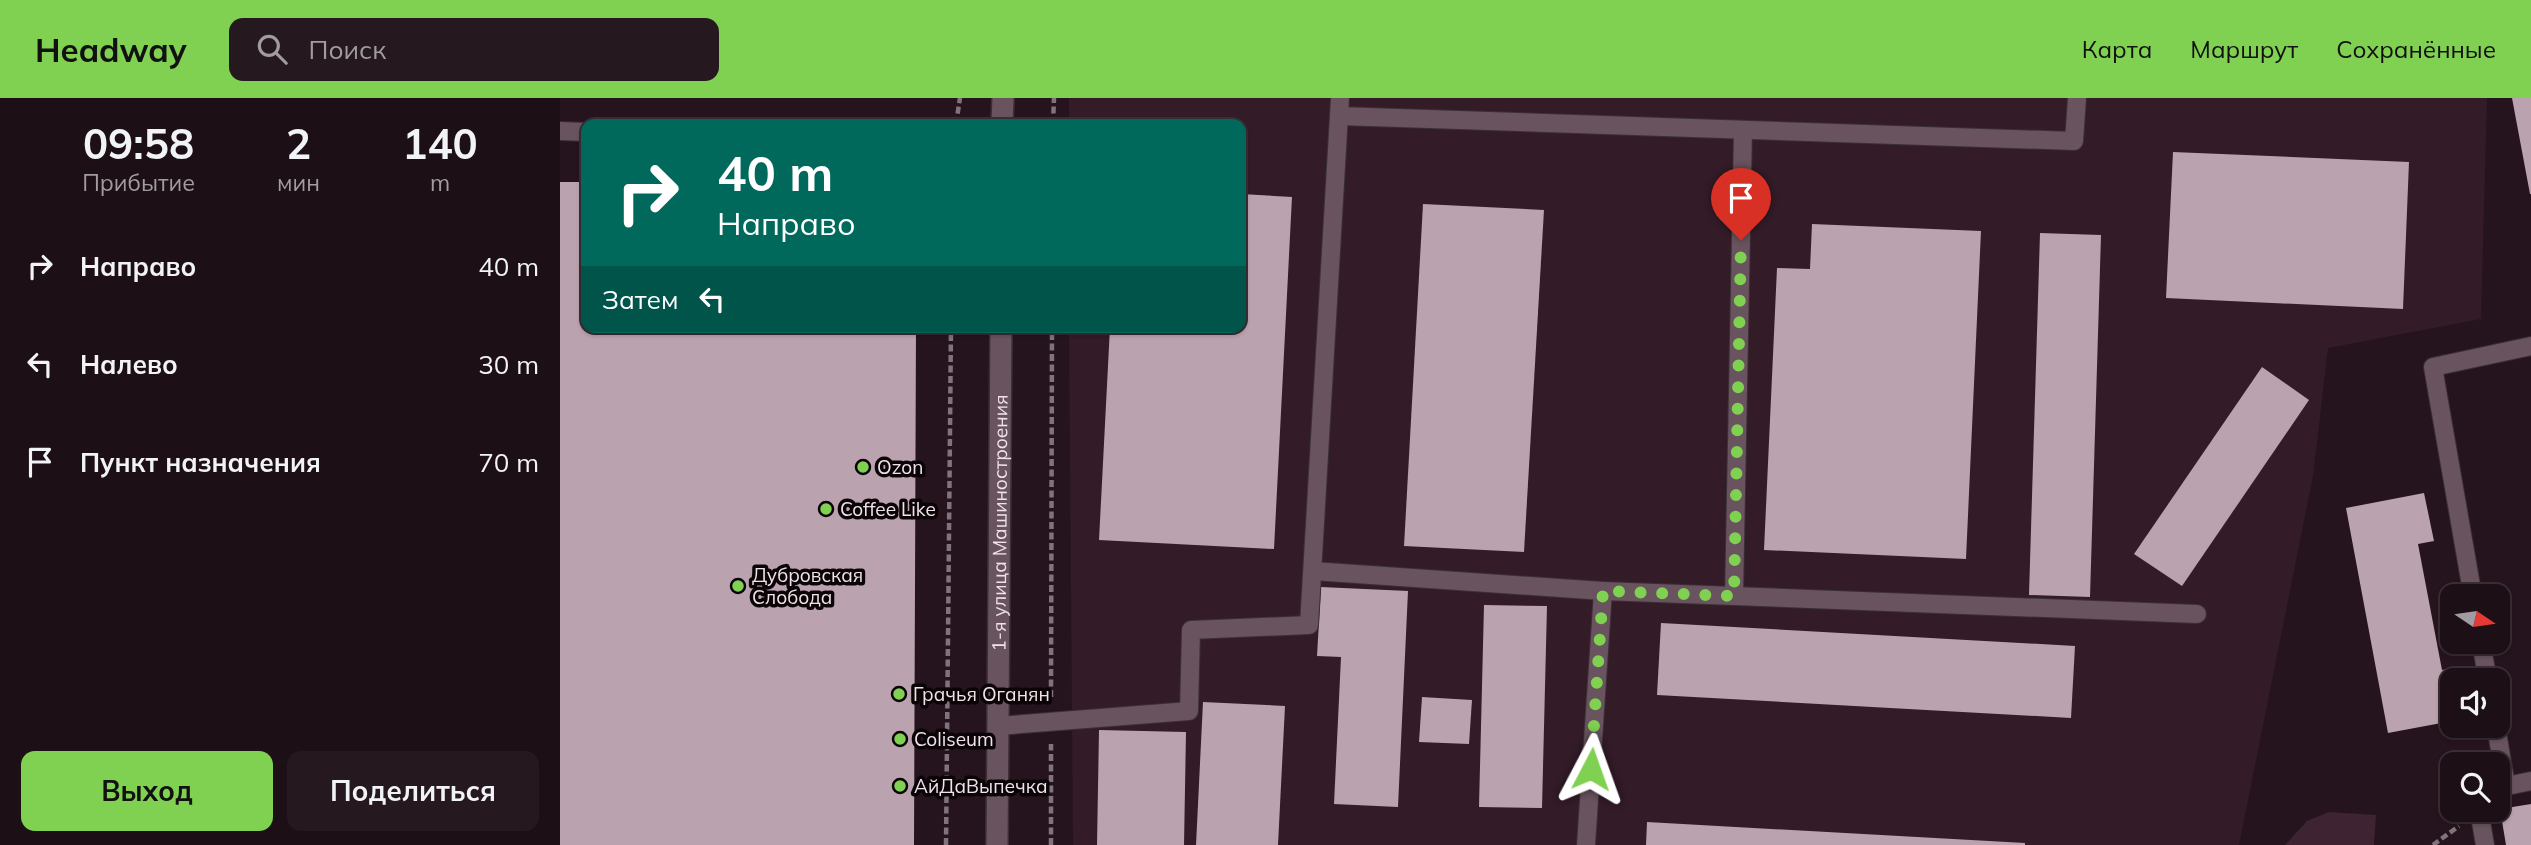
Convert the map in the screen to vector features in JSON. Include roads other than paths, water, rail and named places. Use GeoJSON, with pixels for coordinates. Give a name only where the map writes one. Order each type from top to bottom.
{"type":"FeatureCollection","features":[{"type":"Feature","properties":{"kind":"street"},"geometry":{"type":"LineString","coordinates":[[1002,119],[1003,98]]}},
{"type":"Feature","properties":{"kind":"street","name":"1-я улица Машиностроения"},"geometry":{"type":"LineString","coordinates":[[997,845],[1001,333]]}},
{"type":"Feature","properties":{"kind":"lane"},"geometry":{"type":"LineString","coordinates":[[998,726],[1189,711],[1191,629],[1309,625],[1340,98]]}},
{"type":"Feature","properties":{"kind":"lane"},"geometry":{"type":"LineString","coordinates":[[1339,117],[2074,141],[2077,98]]}},
{"type":"Feature","properties":{"kind":"lane"},"geometry":{"type":"LineString","coordinates":[[1734,596],[1744,130]]}},
{"type":"Feature","properties":{"kind":"lane"},"geometry":{"type":"LineString","coordinates":[[560,131],[581,132]]}},
{"type":"Feature","properties":{"kind":"lane"},"geometry":{"type":"LineString","coordinates":[[2471,584],[2433,368],[2531,346]]}},
{"type":"Feature","properties":{"kind":"lane"},"geometry":{"type":"LineString","coordinates":[[1313,571],[1603,591],[2197,614]]}},
{"type":"Feature","properties":{"kind":"lane"},"geometry":{"type":"LineString","coordinates":[[1586,845],[1603,591]]}},
{"type":"Feature","properties":{"kind":"lane"},"geometry":{"type":"LineString","coordinates":[[2510,785],[2531,781]]}},
{"type":"Feature","properties":{"kind":"lane"},"geometry":{"type":"LineString","coordinates":[[2481,822],[2485,845]]}},
{"type":"Feature","properties":{"kind":"place","name":"Ozon"},"geometry":{"type":"Point","coordinates":[863,467]}},
{"type":"Feature","properties":{"kind":"place","name":"Coffee Like"},"geometry":{"type":"Point","coordinates":[826,509]}},
{"type":"Feature","properties":{"kind":"place","name":"Дубровская Слобода"},"geometry":{"type":"Point","coordinates":[738,586]}},
{"type":"Feature","properties":{"kind":"place","name":"Грачья Оганян"},"geometry":{"type":"Point","coordinates":[899,694]}},
{"type":"Feature","properties":{"kind":"place","name":"Coliseum"},"geometry":{"type":"Point","coordinates":[900,739]}},
{"type":"Feature","properties":{"kind":"place","name":"АйДаВыпечка"},"geometry":{"type":"Point","coordinates":[900,786]}}]}
